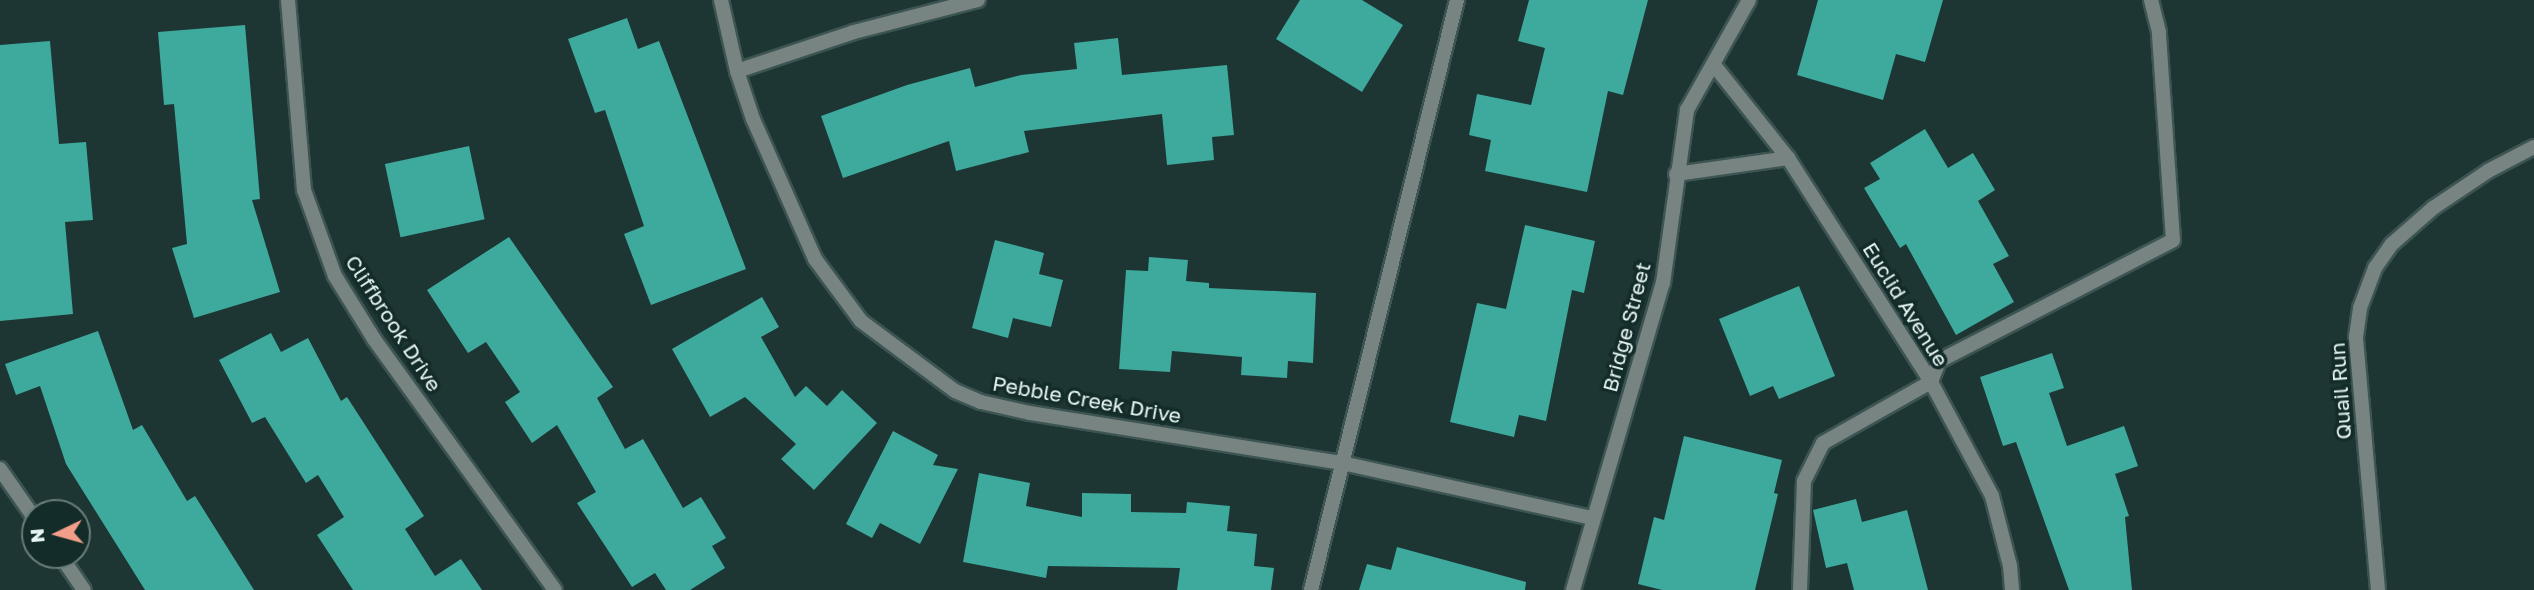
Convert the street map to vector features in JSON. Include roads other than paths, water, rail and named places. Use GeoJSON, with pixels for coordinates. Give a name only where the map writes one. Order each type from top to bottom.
{"type":"FeatureCollection","features":[{"type":"Feature","properties":{"kind":"street","name":"Cliffbrook Drive"},"geometry":{"type":"LineString","coordinates":[[288,0],[304,190],[335,276],[374,339],[555,590]]}},
{"type":"Feature","properties":{"kind":"street","name":"Pebble Creek Drive"},"geometry":{"type":"LineString","coordinates":[[721,0],[737,71],[753,119],[815,258],[861,321],[956,391],[981,402],[1030,413],[1342,463],[1592,518]]}},
{"type":"Feature","properties":{"kind":"street"},"geometry":{"type":"LineString","coordinates":[[737,71],[854,32],[978,0]]}},
{"type":"Feature","properties":{"kind":"street"},"geometry":{"type":"LineString","coordinates":[[1311,590],[1457,0]]}},
{"type":"Feature","properties":{"kind":"street","name":"Bridge Street"},"geometry":{"type":"LineString","coordinates":[[1573,590],[1663,283],[1676,174],[1687,110],[1749,0]]}},
{"type":"Feature","properties":{"kind":"street"},"geometry":{"type":"LineString","coordinates":[[1800,590],[1804,481],[1823,443],[1931,382],[1939,361],[2173,240],[2159,32],[2151,0]]}},
{"type":"Feature","properties":{"kind":"street","name":"Euclid Avenue"},"geometry":{"type":"LineString","coordinates":[[1714,65],[1788,158],[1931,382],[1992,495],[2010,566],[2012,590]]}},
{"type":"Feature","properties":{"kind":"street","name":"Quail Run"},"geometry":{"type":"LineString","coordinates":[[2378,590],[2356,337],[2360,308],[2375,268],[2392,244],[2433,208],[2488,172],[2534,147]]}},
{"type":"Feature","properties":{"kind":"street"},"geometry":{"type":"LineString","coordinates":[[1676,174],[1788,158]]}},
{"type":"Feature","properties":{"kind":"street"},"geometry":{"type":"LineString","coordinates":[[0,469],[21,499]]}},
{"type":"Feature","properties":{"kind":"street"},"geometry":{"type":"LineString","coordinates":[[70,569],[85,590]]}}]}
